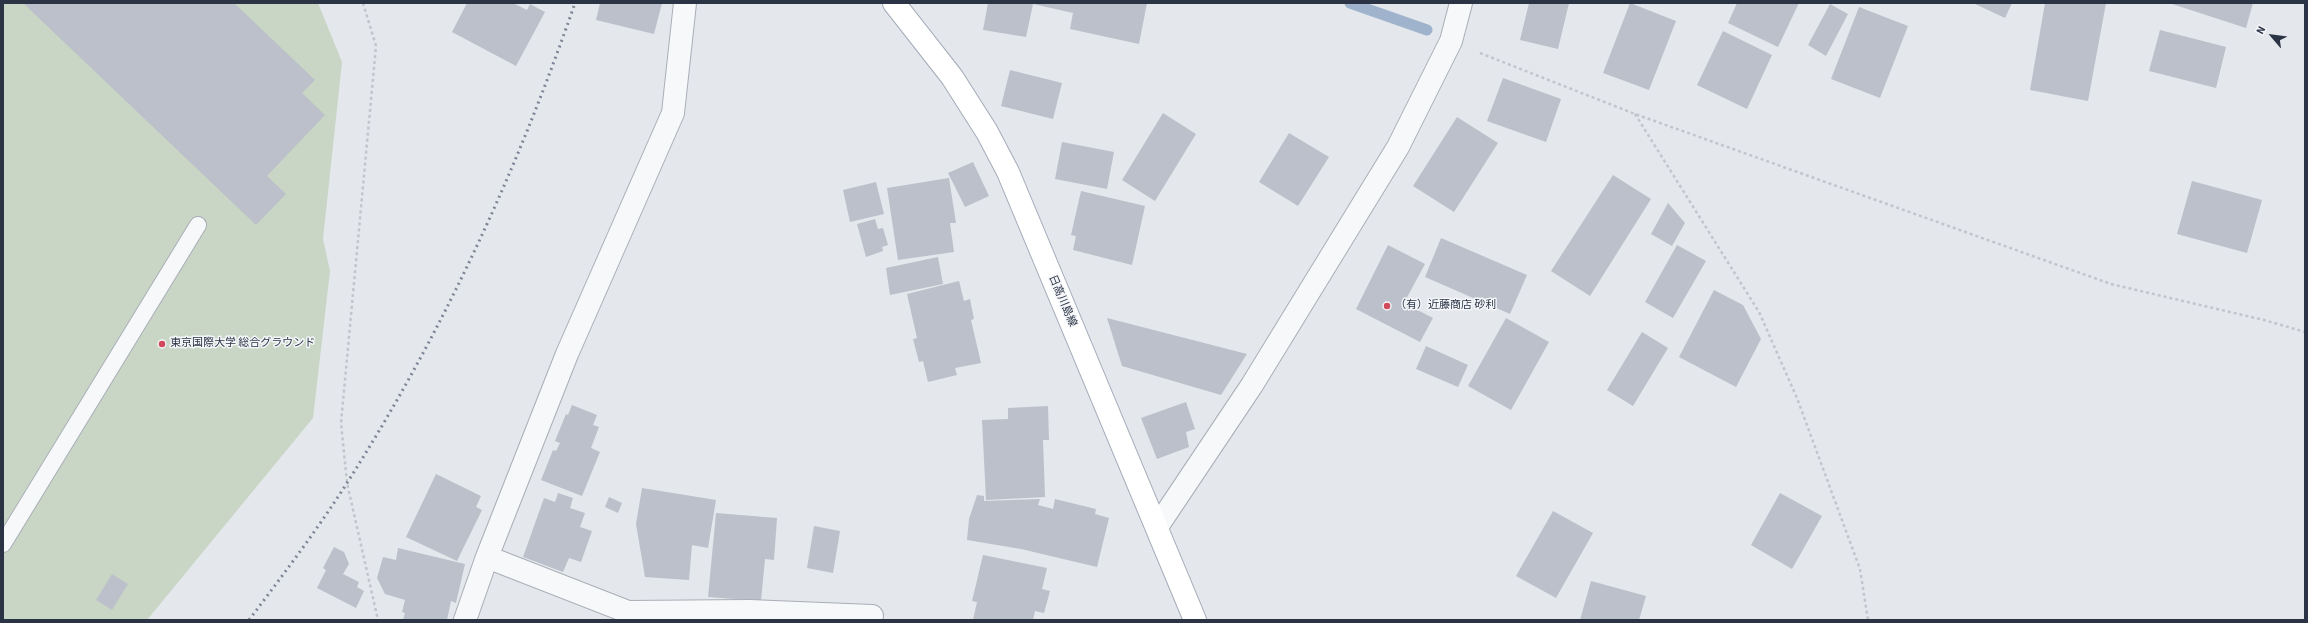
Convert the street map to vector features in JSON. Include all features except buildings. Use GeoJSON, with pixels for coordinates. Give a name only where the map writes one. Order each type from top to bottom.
{"type":"FeatureCollection","features":[{"type":"Feature","properties":{"kind":"main road","name":"日高川島線"},"geometry":{"type":"LineString","coordinates":[[894,3],[952,77],[987,132],[1008,172],[1195,620]]}},
{"type":"Feature","properties":{"kind":"street"},"geometry":{"type":"LineString","coordinates":[[465,620],[487,557],[567,354],[673,112],[685,3]]}},
{"type":"Feature","properties":{"kind":"street"},"geometry":{"type":"LineString","coordinates":[[1157,527],[1252,385],[1398,147],[1451,41],[1461,3]]}},
{"type":"Feature","properties":{"kind":"street"},"geometry":{"type":"LineString","coordinates":[[487,557],[628,612],[749,611],[872,616]]}},
{"type":"Feature","properties":{"kind":"lane"},"geometry":{"type":"LineString","coordinates":[[3,544],[9,523],[198,225]]}},
{"type":"Feature","properties":{"kind":"path"},"geometry":{"type":"LineString","coordinates":[[363,3],[376,46],[341,423],[347,483],[378,620]]}},
{"type":"Feature","properties":{"kind":"path"},"geometry":{"type":"LineString","coordinates":[[1451,41],[1635,114],[2111,284],[2264,320],[2305,332]]}},
{"type":"Feature","properties":{"kind":"path"},"geometry":{"type":"LineString","coordinates":[[1635,114],[1758,312],[1797,398],[1860,569],[1868,620]]}},
{"type":"Feature","properties":{"kind":"green space","name":"東京国際大学 総合グラウンド"},"geometry":{"type":"Polygon","coordinates":[[[3,3],[318,3],[342,62],[323,239],[330,271],[313,418],[147,620],[3,620],[3,3]]]}},
{"type":"Feature","properties":{"kind":"waterway"},"geometry":{"type":"LineString","coordinates":[[1350,3],[1427,30]]}},
{"type":"Feature","properties":{"kind":"railway"},"geometry":{"type":"LineString","coordinates":[[249,620],[336,501],[382,426],[415,368],[446,309],[503,189],[528,128],[575,3]]}},
{"type":"Feature","properties":{"kind":"place","name":"（有）近藤商店 砂利"},"geometry":{"type":"Point","coordinates":[1387,306]}},
{"type":"Feature","properties":{"kind":"place","name":"東京国際大学 総合グラウンド"},"geometry":{"type":"Point","coordinates":[162,344]}}]}
